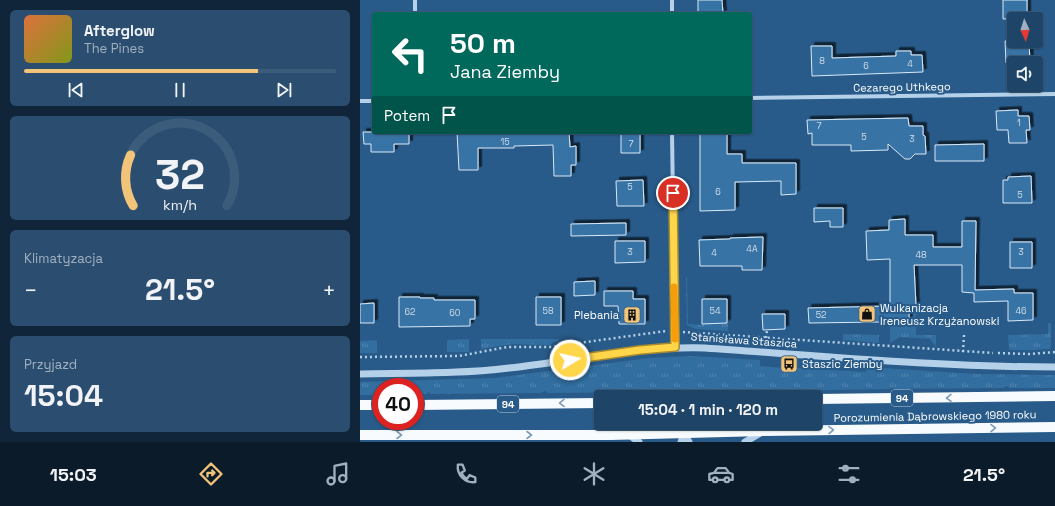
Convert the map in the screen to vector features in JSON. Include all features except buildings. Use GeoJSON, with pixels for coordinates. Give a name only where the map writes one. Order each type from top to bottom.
{"type":"FeatureCollection","features":[{"type":"Feature","properties":{"kind":"main road","name":"Porozumienia Dąbrowskiego 1980 roku"},"geometry":{"type":"LineString","coordinates":[[822,399],[1055,396]]}},
{"type":"Feature","properties":{"kind":"main road","name":"94"},"geometry":{"type":"LineString","coordinates":[[424,405],[594,403]]}},
{"type":"Feature","properties":{"kind":"main road"},"geometry":{"type":"LineString","coordinates":[[360,405],[372,405]]}},
{"type":"Feature","properties":{"kind":"main road","name":"Porozumienia Dąbrowskiego 1980 roku"},"geometry":{"type":"LineString","coordinates":[[360,435],[629,435],[685,439],[764,431],[1055,427]]}},
{"type":"Feature","properties":{"kind":"street"},"geometry":{"type":"LineString","coordinates":[[415,0],[415,12]]}},
{"type":"Feature","properties":{"kind":"street"},"geometry":{"type":"LineString","coordinates":[[672,0],[672,12]]}},
{"type":"Feature","properties":{"kind":"street","name":"Cezarego Uthkego"},"geometry":{"type":"LineString","coordinates":[[752,98],[1055,94]]}},
{"type":"Feature","properties":{"kind":"street"},"geometry":{"type":"LineString","coordinates":[[360,101],[372,101]]}},
{"type":"Feature","properties":{"kind":"street"},"geometry":{"type":"LineString","coordinates":[[672,134],[675,347]]}},
{"type":"Feature","properties":{"kind":"street","name":"Stanisława Staszica"},"geometry":{"type":"LineString","coordinates":[[360,374],[440,372],[507,368],[640,350],[675,347],[936,364],[1004,367],[1055,367]]}},
{"type":"Feature","properties":{"kind":"street"},"geometry":{"type":"LineString","coordinates":[[679,430],[685,439],[690,430]]}},
{"type":"Feature","properties":{"kind":"street"},"geometry":{"type":"LineString","coordinates":[[745,442],[764,431]]}},
{"type":"Feature","properties":{"kind":"street"},"geometry":{"type":"LineString","coordinates":[[629,435],[639,442]]}},
{"type":"Feature","properties":{"kind":"path"},"geometry":{"type":"LineString","coordinates":[[766,338],[767,330]]}},
{"type":"Feature","properties":{"kind":"path"},"geometry":{"type":"LineString","coordinates":[[360,357],[462,355],[506,347],[552,347],[664,331]]}},
{"type":"Feature","properties":{"kind":"path"},"geometry":{"type":"LineString","coordinates":[[684,332],[963,352],[1029,354],[1055,352]]}},
{"type":"Feature","properties":{"kind":"path"},"geometry":{"type":"LineString","coordinates":[[963,352],[964,335]]}},
{"type":"Feature","properties":{"kind":"green space"},"geometry":{"type":"Polygon","coordinates":[[[686,277],[688,324],[701,325],[728,323],[728,331],[696,329],[687,325],[686,277]]]}},
{"type":"Feature","properties":{"kind":"green space"},"geometry":{"type":"Polygon","coordinates":[[[890,306],[916,306],[916,335],[936,335],[936,347],[930,339],[900,337],[890,343],[890,306]]]}},
{"type":"Feature","properties":{"kind":"green space"},"geometry":{"type":"Polygon","coordinates":[[[1048,323],[1051,323],[1050,349],[1009,350],[1008,335],[1048,334],[1048,323]]]}},
{"type":"Feature","properties":{"kind":"green space"},"geometry":{"type":"Polygon","coordinates":[[[843,334],[879,335],[879,343],[843,340],[843,334]]]}},
{"type":"Feature","properties":{"kind":"green space"},"geometry":{"type":"Polygon","coordinates":[[[469,339],[469,352],[447,352],[447,340],[469,339]]]}},
{"type":"Feature","properties":{"kind":"green space"},"geometry":{"type":"Polygon","coordinates":[[[481,339],[559,339],[559,341],[550,345],[512,344],[481,349],[481,339]]]}},
{"type":"Feature","properties":{"kind":"green space"},"geometry":{"type":"Polygon","coordinates":[[[377,340],[377,353],[360,353],[360,341],[377,340]]]}},
{"type":"Feature","properties":{"kind":"green space"},"geometry":{"type":"Polygon","coordinates":[[[692,356],[760,360],[760,366],[783,368],[783,372],[797,371],[797,368],[866,372],[866,367],[977,374],[1055,375],[1055,388],[1010,388],[1006,386],[1004,388],[893,388],[822,390],[594,390],[594,393],[548,393],[545,391],[541,393],[431,394],[429,392],[424,394],[424,380],[495,378],[649,358],[692,356]]]}},
{"type":"Feature","properties":{"kind":"green space"},"geometry":{"type":"Polygon","coordinates":[[[360,382],[372,382],[372,395],[360,395],[360,382]]]}},
{"type":"Feature","properties":{"kind":"slow traffic"},"geometry":{"type":"LineString","coordinates":[[674,287],[675,339]]}},
{"type":"Feature","properties":{"kind":"place","name":"Wulkanizacja Ireneusz Krzyżanowski"},"geometry":{"type":"Point","coordinates":[867,314]}},
{"type":"Feature","properties":{"kind":"place","name":"Plebania"},"geometry":{"type":"Point","coordinates":[632,315]}},
{"type":"Feature","properties":{"kind":"place","name":"Staszic Ziemby"},"geometry":{"type":"Point","coordinates":[789,364]}},
{"type":"Feature","properties":{"kind":"route"},"geometry":{"type":"LineString","coordinates":[[570,360],[654,348],[675,347],[673,193]]}}]}
